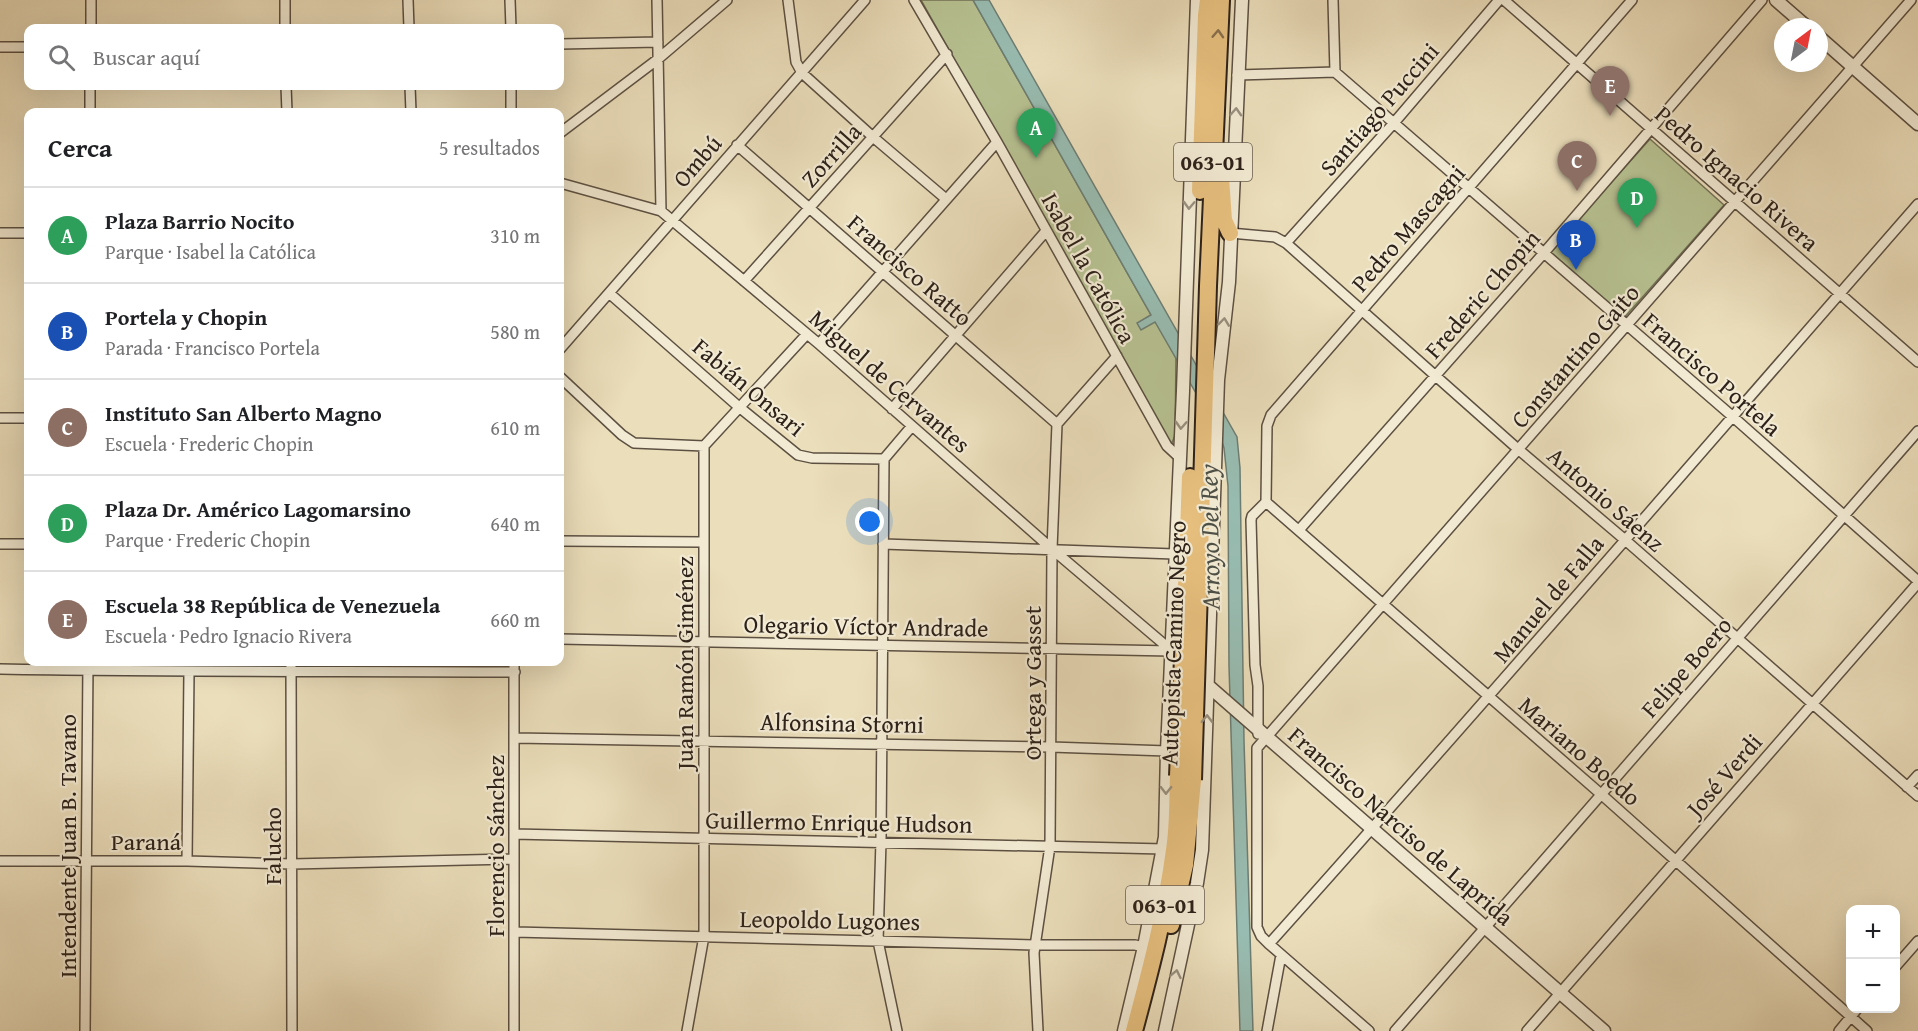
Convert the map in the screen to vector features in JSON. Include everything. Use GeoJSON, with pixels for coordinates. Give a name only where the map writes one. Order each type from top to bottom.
{"type":"FeatureCollection","features":[{"type":"Feature","properties":{"kind":"highway","name":"Autopista Camino Negro"},"geometry":{"type":"LineString","coordinates":[[1145,1031],[1185,865],[1198,419],[1196,323],[1205,26],[1208,0]]}},
{"type":"Feature","properties":{"kind":"highway","name":"Autopista Camino Negro"},"geometry":{"type":"LineString","coordinates":[[1196,323],[1221,0]]}},
{"type":"Feature","properties":{"kind":"highway"},"geometry":{"type":"LineString","coordinates":[[1215,96],[1224,220],[1230,233]]}},
{"type":"Feature","properties":{"kind":"highway","name":"Autopista Camino Negro"},"geometry":{"type":"LineString","coordinates":[[1134,1031],[1161,927],[1186,778]]}},
{"type":"Feature","properties":{"kind":"street"},"geometry":{"type":"LineString","coordinates":[[90,0],[91,24]]}},
{"type":"Feature","properties":{"kind":"street"},"geometry":{"type":"LineString","coordinates":[[285,0],[285,24]]}},
{"type":"Feature","properties":{"kind":"street"},"geometry":{"type":"LineString","coordinates":[[408,0],[408,24]]}},
{"type":"Feature","properties":{"kind":"street"},"geometry":{"type":"LineString","coordinates":[[510,0],[511,24]]}},
{"type":"Feature","properties":{"kind":"street"},"geometry":{"type":"LineString","coordinates":[[657,0],[661,211]]}},
{"type":"Feature","properties":{"kind":"street"},"geometry":{"type":"LineString","coordinates":[[564,130],[658,59],[727,0]]}},
{"type":"Feature","properties":{"kind":"street"},"geometry":{"type":"LineString","coordinates":[[788,0],[796,62],[802,73],[946,199]]}},
{"type":"Feature","properties":{"kind":"street","name":"Ombú"},"geometry":{"type":"LineString","coordinates":[[564,345],[865,0]]}},
{"type":"Feature","properties":{"kind":"street","name":"Isabel la Católica"},"geometry":{"type":"LineString","coordinates":[[914,0],[997,142],[1167,446],[1179,458]]}},
{"type":"Feature","properties":{"kind":"street"},"geometry":{"type":"LineString","coordinates":[[1124,1031],[1164,849],[1183,392],[1196,323],[1197,0]]}},
{"type":"Feature","properties":{"kind":"street"},"geometry":{"type":"LineString","coordinates":[[1165,1031],[1201,863],[1218,380],[1229,282],[1242,0]]}},
{"type":"Feature","properties":{"kind":"street"},"geometry":{"type":"LineString","coordinates":[[1237,75],[1335,72],[1333,0]]}},
{"type":"Feature","properties":{"kind":"street","name":"Pedro Ignacio Rivera"},"geometry":{"type":"LineString","coordinates":[[1502,0],[1918,362]]}},
{"type":"Feature","properties":{"kind":"street","name":"Santiago Puccini"},"geometry":{"type":"LineString","coordinates":[[1286,243],[1502,0]]}},
{"type":"Feature","properties":{"kind":"street","name":"Pedro Mascagni"},"geometry":{"type":"LineString","coordinates":[[1266,502],[1267,426],[1271,415],[1632,0]]}},
{"type":"Feature","properties":{"kind":"street","name":"Frederic Chopin"},"geometry":{"type":"LineString","coordinates":[[1299,530],[1543,254],[1762,0]]}},
{"type":"Feature","properties":{"kind":"street"},"geometry":{"type":"LineString","coordinates":[[1776,0],[1797,18]]}},
{"type":"Feature","properties":{"kind":"street","name":"Constantino Gaito"},"geometry":{"type":"LineString","coordinates":[[1257,748],[1628,327],[1911,0]]}},
{"type":"Feature","properties":{"kind":"street"},"geometry":{"type":"LineString","coordinates":[[564,44],[658,42]]}},
{"type":"Feature","properties":{"kind":"street"},"geometry":{"type":"LineString","coordinates":[[1828,45],[1918,124]]}},
{"type":"Feature","properties":{"kind":"street"},"geometry":{"type":"LineString","coordinates":[[0,47],[24,47]]}},
{"type":"Feature","properties":{"kind":"street","name":"Zorrilla"},"geometry":{"type":"LineString","coordinates":[[744,281],[947,54]]}},
{"type":"Feature","properties":{"kind":"street","name":"Francisco Portela"},"geometry":{"type":"LineString","coordinates":[[1335,72],[1732,416],[1918,582]]}},
{"type":"Feature","properties":{"kind":"street"},"geometry":{"type":"LineString","coordinates":[[90,90],[90,108]]}},
{"type":"Feature","properties":{"kind":"street"},"geometry":{"type":"LineString","coordinates":[[286,90],[287,108]]}},
{"type":"Feature","properties":{"kind":"street"},"geometry":{"type":"LineString","coordinates":[[410,90],[411,108]]}},
{"type":"Feature","properties":{"kind":"street"},"geometry":{"type":"LineString","coordinates":[[511,90],[511,108]]}},
{"type":"Feature","properties":{"kind":"street"},"geometry":{"type":"LineString","coordinates":[[819,344],[997,142]]}},
{"type":"Feature","properties":{"kind":"street","name":"Francisco Ratto"},"geometry":{"type":"LineString","coordinates":[[737,145],[1057,424]]}},
{"type":"Feature","properties":{"kind":"street","name":"Miguel de Cervantes"},"geometry":{"type":"LineString","coordinates":[[564,184],[661,211],[819,344],[1172,651]]}},
{"type":"Feature","properties":{"kind":"street","name":"Manuel de Falla"},"geometry":{"type":"LineString","coordinates":[[1269,944],[1490,697],[1624,539],[1918,204]]}},
{"type":"Feature","properties":{"kind":"street"},"geometry":{"type":"LineString","coordinates":[[892,409],[1047,231]]}},
{"type":"Feature","properties":{"kind":"street"},"geometry":{"type":"LineString","coordinates":[[0,233],[24,233]]}},
{"type":"Feature","properties":{"kind":"street","name":"Antonio Sáenz"},"geometry":{"type":"LineString","coordinates":[[1230,233],[1275,237],[1286,243],[1519,450],[1918,796]]}},
{"type":"Feature","properties":{"kind":"street","name":"Fabián Onsari"},"geometry":{"type":"LineString","coordinates":[[609,293],[787,447],[805,457],[884,459]]}},
{"type":"Feature","properties":{"kind":"street"},"geometry":{"type":"LineString","coordinates":[[564,381],[622,435],[634,442],[704,446],[807,334]]}},
{"type":"Feature","properties":{"kind":"street"},"geometry":{"type":"LineString","coordinates":[[1057,424],[1117,356]]}},
{"type":"Feature","properties":{"kind":"street"},"geometry":{"type":"LineString","coordinates":[[0,418],[24,418]]}},
{"type":"Feature","properties":{"kind":"street","name":"Ortega y Gasset"},"geometry":{"type":"LineString","coordinates":[[1038,1031],[1034,945],[1050,846],[1052,549],[1057,424]]}},
{"type":"Feature","properties":{"kind":"street"},"geometry":{"type":"LineString","coordinates":[[897,1031],[878,941],[884,459],[912,426]]}},
{"type":"Feature","properties":{"kind":"street","name":"Felipe Boero"},"geometry":{"type":"LineString","coordinates":[[1395,1031],[1918,431]]}},
{"type":"Feature","properties":{"kind":"street","name":"Juan Ramón Giménez"},"geometry":{"type":"LineString","coordinates":[[687,1031],[704,936],[704,446]]}},
{"type":"Feature","properties":{"kind":"street"},"geometry":{"type":"LineString","coordinates":[[1266,502],[1251,520],[1253,724],[1257,748],[1257,927],[1261,936],[1269,944],[1369,1031]]}},
{"type":"Feature","properties":{"kind":"street","name":"Mariano Boedo"},"geometry":{"type":"LineString","coordinates":[[1266,502],[1602,795],[1867,1031]]}},
{"type":"Feature","properties":{"kind":"street"},"geometry":{"type":"LineString","coordinates":[[564,541],[703,542]]}},
{"type":"Feature","properties":{"kind":"street"},"geometry":{"type":"LineString","coordinates":[[0,544],[24,544]]}},
{"type":"Feature","properties":{"kind":"street"},"geometry":{"type":"LineString","coordinates":[[883,544],[1175,554]]}},
{"type":"Feature","properties":{"kind":"street","name":"José Verdi"},"geometry":{"type":"LineString","coordinates":[[1527,1031],[1918,582]]}},
{"type":"Feature","properties":{"kind":"street","name":"Olegario Víctor Andrade"},"geometry":{"type":"LineString","coordinates":[[564,639],[1172,651]]}},
{"type":"Feature","properties":{"kind":"street","name":"Francisco Narciso de Laprida"},"geometry":{"type":"LineString","coordinates":[[1172,651],[1207,685],[1604,1031]]}},
{"type":"Feature","properties":{"kind":"street"},"geometry":{"type":"LineString","coordinates":[[0,669],[88,666],[189,672],[291,666],[514,672]]}},
{"type":"Feature","properties":{"kind":"street","name":"Intendente Juan B. Tavano"},"geometry":{"type":"LineString","coordinates":[[85,1031],[88,666]]}},
{"type":"Feature","properties":{"kind":"street","name":"Falucho"},"geometry":{"type":"LineString","coordinates":[[291,666],[292,1031]]}},
{"type":"Feature","properties":{"kind":"street","name":"Florencio Sánchez"},"geometry":{"type":"LineString","coordinates":[[514,666],[514,1031]]}},
{"type":"Feature","properties":{"kind":"street"},"geometry":{"type":"LineString","coordinates":[[188,861],[189,672]]}},
{"type":"Feature","properties":{"kind":"street","name":"Alfonsina Storni"},"geometry":{"type":"LineString","coordinates":[[515,738],[1167,751]]}},
{"type":"Feature","properties":{"kind":"street"},"geometry":{"type":"LineString","coordinates":[[1907,787],[1918,775]]}},
{"type":"Feature","properties":{"kind":"street","name":"Guillermo Enrique Hudson"},"geometry":{"type":"LineString","coordinates":[[514,834],[1164,849]]}},
{"type":"Feature","properties":{"kind":"street"},"geometry":{"type":"LineString","coordinates":[[292,864],[514,859]]}},
{"type":"Feature","properties":{"kind":"street","name":"Paraná"},"geometry":{"type":"LineString","coordinates":[[0,861],[188,861],[292,864]]}},
{"type":"Feature","properties":{"kind":"street","name":"Leopoldo Lugones"},"geometry":{"type":"LineString","coordinates":[[515,932],[1144,947]]}},
{"type":"Feature","properties":{"kind":"street"},"geometry":{"type":"LineString","coordinates":[[1900,961],[1918,941]]}},
{"type":"Feature","properties":{"kind":"street"},"geometry":{"type":"LineString","coordinates":[[1267,1031],[1281,955]]}},
{"type":"Feature","properties":{"kind":"street"},"geometry":{"type":"LineString","coordinates":[[1839,1031],[1854,1013]]}},
{"type":"Feature","properties":{"kind":"green space"},"geometry":{"type":"Polygon","coordinates":[[[921,0],[973,0],[1151,315],[1138,323],[1141,329],[1155,321],[1176,358],[1175,435],[1172,443],[1168,440],[921,0]]]}},
{"type":"Feature","properties":{"kind":"green space"},"geometry":{"type":"Polygon","coordinates":[[[1650,139],[1724,205],[1624,318],[1549,252],[1650,139]]]}},
{"type":"Feature","properties":{"kind":"water"},"geometry":{"type":"Polygon","coordinates":[[[973,0],[989,0],[1237,437],[1240,468],[1244,741],[1253,1031],[1240,1031],[1229,666],[1228,486],[1224,448],[1220,435],[1155,322],[1141,330],[1137,323],[1151,315],[973,0]]]}},
{"type":"Feature","properties":{"kind":"place","name":"Escuela 38 República de Venezuela"},"geometry":{"type":"Point","coordinates":[1610,116]}},
{"type":"Feature","properties":{"kind":"place","name":"Plaza Barrio Nocito"},"geometry":{"type":"Point","coordinates":[1036,158]}},
{"type":"Feature","properties":{"kind":"place","name":"Instituto San Alberto Magno"},"geometry":{"type":"Point","coordinates":[1577,191]}},
{"type":"Feature","properties":{"kind":"place","name":"Plaza Dr. Américo Lagomarsino"},"geometry":{"type":"Point","coordinates":[1637,228]}},
{"type":"Feature","properties":{"kind":"place","name":"Portela y Chopin"},"geometry":{"type":"Point","coordinates":[1576,270]}},
{"type":"Feature","properties":{"kind":"water label","name":"Arroyo Del Rey"},"geometry":{"type":"Point","coordinates":[1209,537]}}]}
